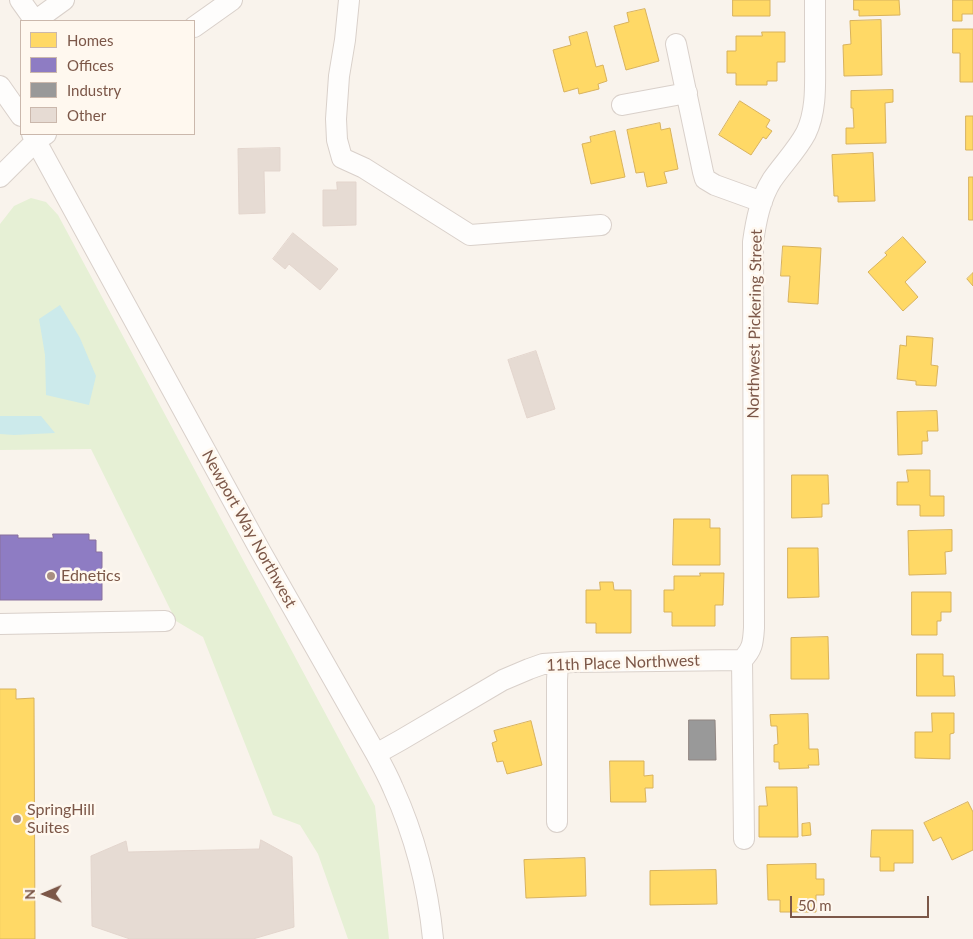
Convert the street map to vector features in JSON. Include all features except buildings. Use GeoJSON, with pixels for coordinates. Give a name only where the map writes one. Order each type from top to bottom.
{"type":"FeatureCollection","features":[{"type":"Feature","properties":{"kind":"street"},"geometry":{"type":"LineString","coordinates":[[20,0],[34,20]]}},
{"type":"Feature","properties":{"kind":"street"},"geometry":{"type":"LineString","coordinates":[[36,20],[64,0]]}},
{"type":"Feature","properties":{"kind":"street"},"geometry":{"type":"LineString","coordinates":[[195,26],[232,0]]}},
{"type":"Feature","properties":{"kind":"street"},"geometry":{"type":"LineString","coordinates":[[349,0],[339,76],[336,119],[337,140],[342,158],[364,168],[470,235],[601,225]]}},
{"type":"Feature","properties":{"kind":"street","name":"Northwest Pickering Street"},"geometry":{"type":"LineString","coordinates":[[742,660],[749,653],[753,644],[754,628],[753,242],[756,220],[771,182],[806,132],[812,114],[816,95],[815,0]]}},
{"type":"Feature","properties":{"kind":"street"},"geometry":{"type":"LineString","coordinates":[[676,44],[705,179],[722,188],[762,202]]}},
{"type":"Feature","properties":{"kind":"street"},"geometry":{"type":"LineString","coordinates":[[0,86],[20,115]]}},
{"type":"Feature","properties":{"kind":"street"},"geometry":{"type":"LineString","coordinates":[[622,105],[687,93]]}},
{"type":"Feature","properties":{"kind":"street"},"geometry":{"type":"LineString","coordinates":[[0,177],[38,136]]}},
{"type":"Feature","properties":{"kind":"street","name":"Newport Way Northwest"},"geometry":{"type":"LineString","coordinates":[[38,136],[261,552],[376,754],[399,802],[418,856],[425,883],[433,939]]}},
{"type":"Feature","properties":{"kind":"street"},"geometry":{"type":"LineString","coordinates":[[0,624],[165,621]]}},
{"type":"Feature","properties":{"kind":"street"},"geometry":{"type":"LineString","coordinates":[[742,660],[744,839]]}},
{"type":"Feature","properties":{"kind":"street","name":"11th Place Northwest"},"geometry":{"type":"LineString","coordinates":[[376,754],[503,680],[543,664],[742,660]]}},
{"type":"Feature","properties":{"kind":"street"},"geometry":{"type":"LineString","coordinates":[[557,822],[558,663]]}},
{"type":"Feature","properties":{"kind":"green space"},"geometry":{"type":"Polygon","coordinates":[[[31,198],[46,202],[58,215],[375,806],[389,939],[348,939],[318,854],[300,825],[273,815],[203,637],[176,621],[91,449],[0,450],[0,224],[14,206],[31,198]]]}},
{"type":"Feature","properties":{"kind":"water"},"geometry":{"type":"Polygon","coordinates":[[[60,305],[80,338],[96,376],[89,405],[46,395],[45,355],[39,319],[60,305]]]}},
{"type":"Feature","properties":{"kind":"water"},"geometry":{"type":"Polygon","coordinates":[[[0,416],[41,416],[55,433],[0,434],[0,416]]]}},
{"type":"Feature","properties":{"kind":"place","name":"Ednetics"},"geometry":{"type":"Point","coordinates":[51,576]}},
{"type":"Feature","properties":{"kind":"place","name":"SpringHill Suites"},"geometry":{"type":"Point","coordinates":[17,819]}}]}
